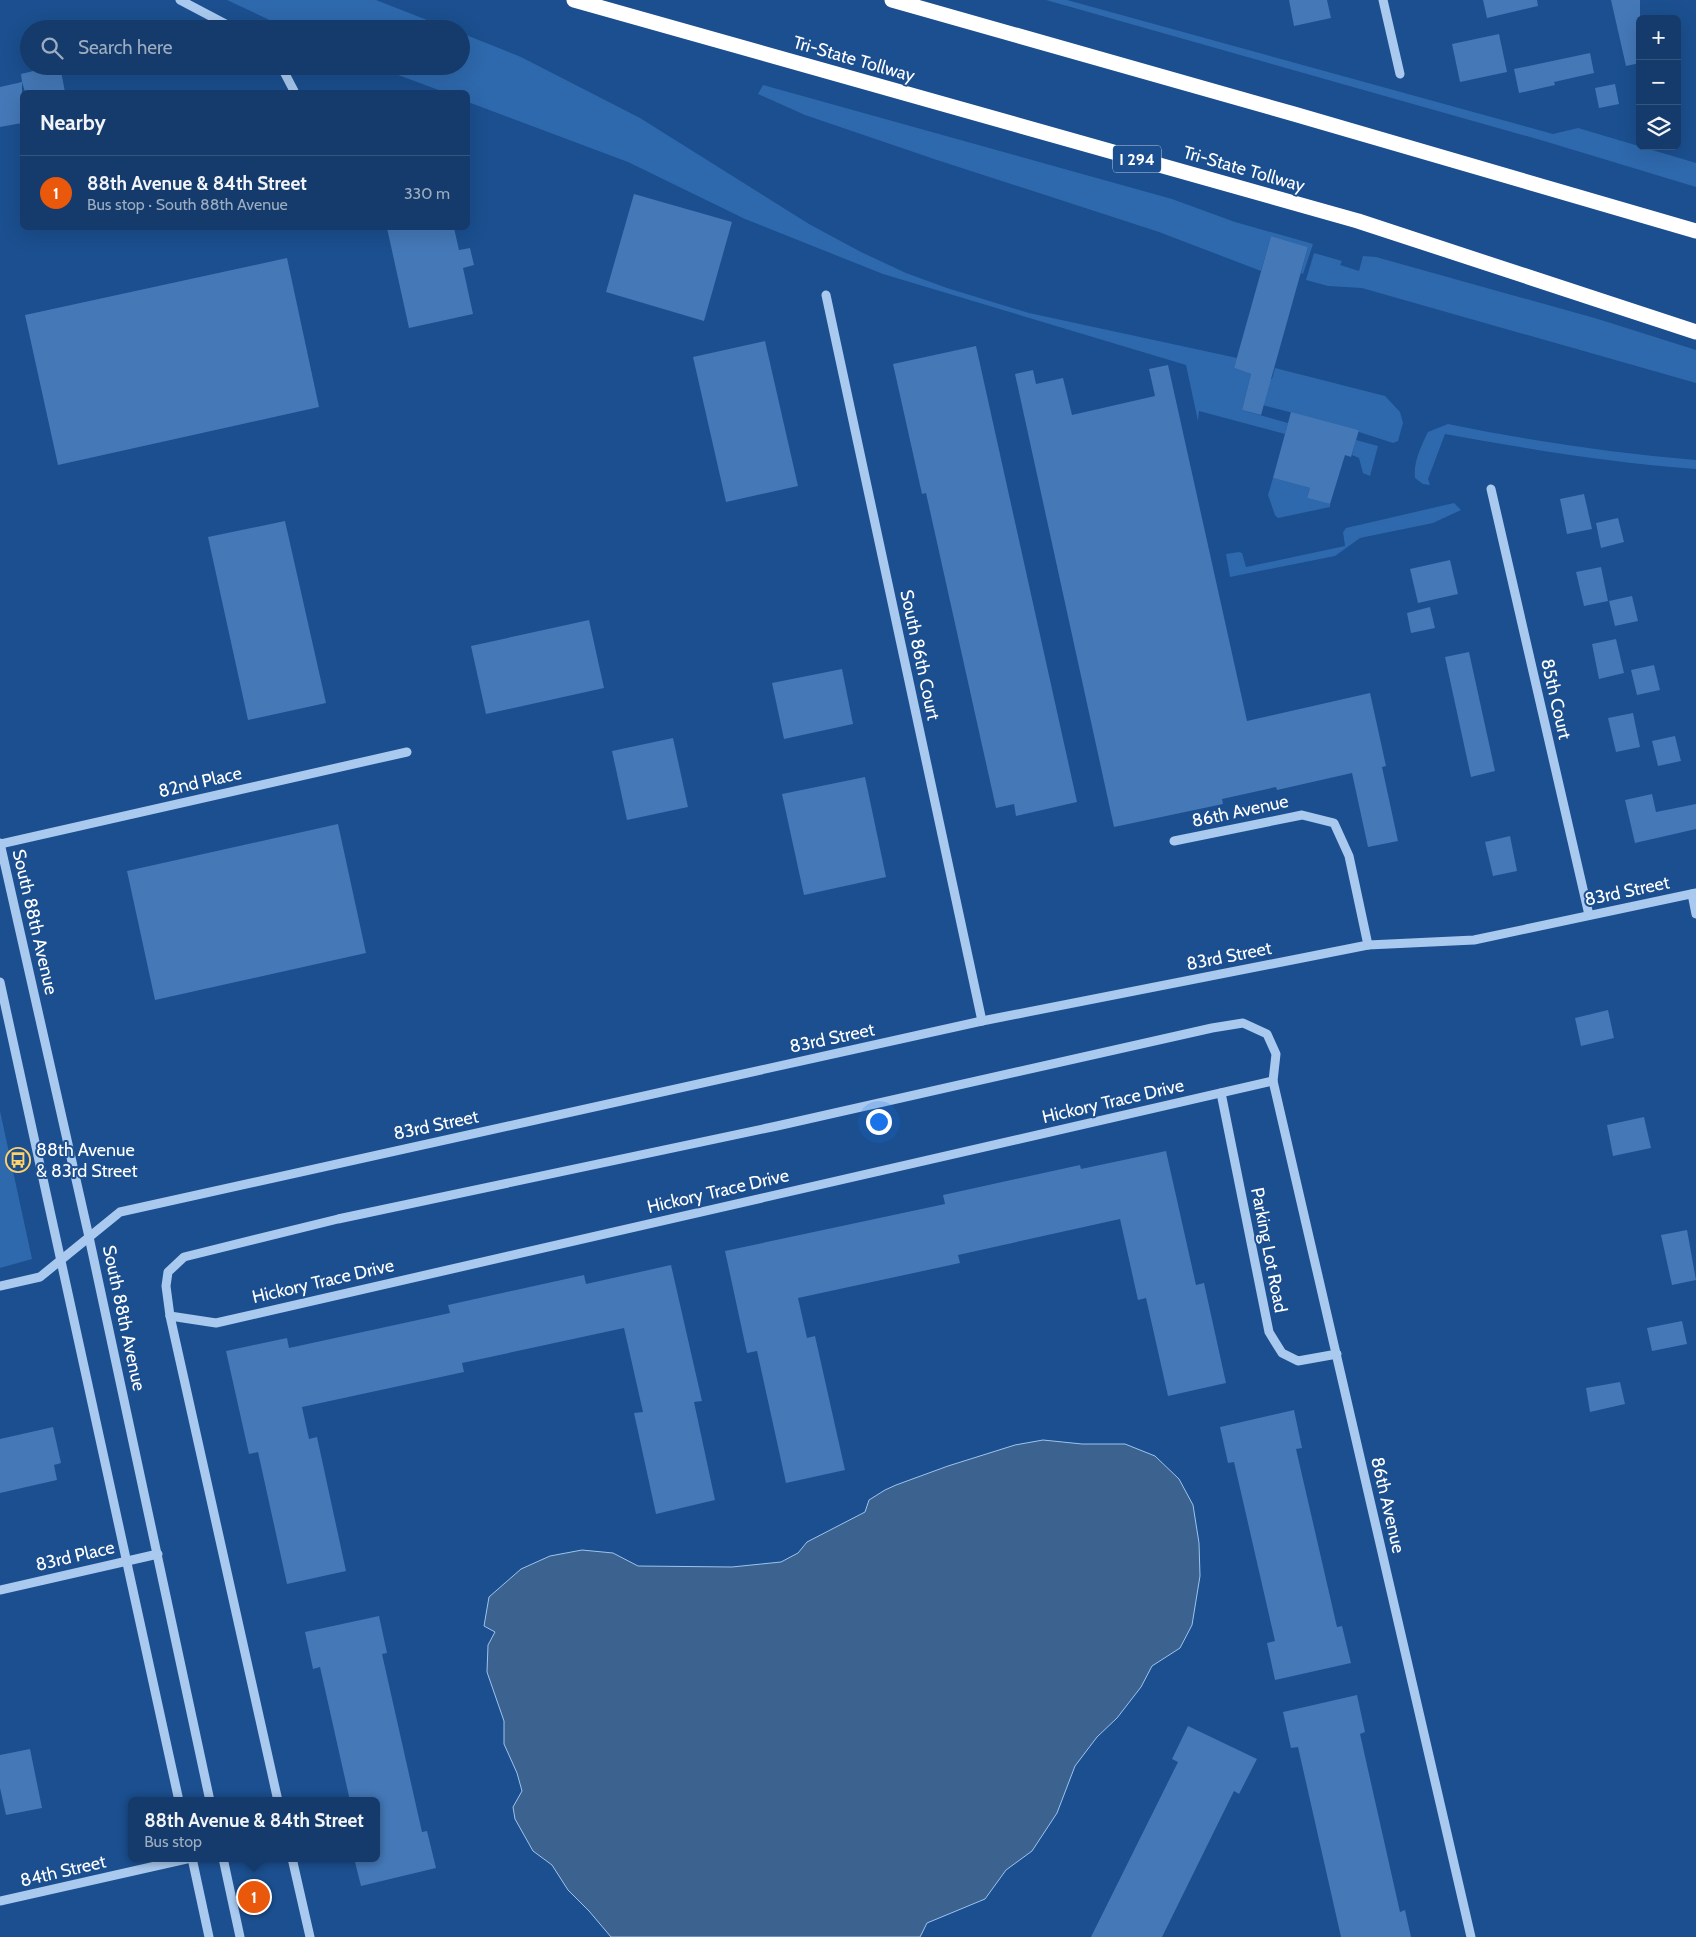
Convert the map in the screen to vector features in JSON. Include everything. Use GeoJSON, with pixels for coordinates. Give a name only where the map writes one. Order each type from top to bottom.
{"type":"FeatureCollection","features":[{"type":"Feature","properties":{"kind":"highway","name":"Tri-State Tollway"},"geometry":{"type":"LineString","coordinates":[[574,0],[1358,220],[1696,332]]}},
{"type":"Feature","properties":{"kind":"highway"},"geometry":{"type":"LineString","coordinates":[[892,0],[1696,231]]}},
{"type":"Feature","properties":{"kind":"street"},"geometry":{"type":"LineString","coordinates":[[180,0],[218,20]]}},
{"type":"Feature","properties":{"kind":"street"},"geometry":{"type":"LineString","coordinates":[[1383,0],[1400,74]]}},
{"type":"Feature","properties":{"kind":"street"},"geometry":{"type":"LineString","coordinates":[[285,75],[293,90]]}},
{"type":"Feature","properties":{"kind":"street","name":"South 86th Court"},"geometry":{"type":"LineString","coordinates":[[826,295],[982,1021]]}},
{"type":"Feature","properties":{"kind":"street","name":"85th Court"},"geometry":{"type":"LineString","coordinates":[[1491,489],[1589,915]]}},
{"type":"Feature","properties":{"kind":"street","name":"82nd Place"},"geometry":{"type":"LineString","coordinates":[[0,844],[407,752]]}},
{"type":"Feature","properties":{"kind":"street","name":"86th Avenue"},"geometry":{"type":"LineString","coordinates":[[1174,842],[1302,815],[1334,823],[1349,856],[1368,945]]}},
{"type":"Feature","properties":{"kind":"street","name":"South 88th Avenue"},"geometry":{"type":"LineString","coordinates":[[0,844],[89,1237],[209,1797]]}},
{"type":"Feature","properties":{"kind":"street"},"geometry":{"type":"LineString","coordinates":[[1694,894],[1696,914]]}},
{"type":"Feature","properties":{"kind":"street","name":"83rd Street"},"geometry":{"type":"LineString","coordinates":[[0,1286],[40,1277],[120,1212],[982,1021],[1368,945],[1474,940],[1694,894]]}},
{"type":"Feature","properties":{"kind":"street"},"geometry":{"type":"LineString","coordinates":[[0,982],[178,1797]]}},
{"type":"Feature","properties":{"kind":"street","name":"86th Avenue"},"geometry":{"type":"LineString","coordinates":[[277,1797],[170,1316],[166,1286],[168,1272],[184,1257],[338,1220],[777,1126],[1212,1028],[1242,1023],[1267,1034],[1276,1054],[1273,1081],[1471,1937]]}},
{"type":"Feature","properties":{"kind":"street","name":"Hickory Trace Drive"},"geometry":{"type":"LineString","coordinates":[[170,1316],[216,1322],[1273,1081]]}},
{"type":"Feature","properties":{"kind":"street","name":"Parking Lot Road"},"geometry":{"type":"LineString","coordinates":[[1221,1093],[1269,1332],[1282,1353],[1298,1361],[1337,1354]]}},
{"type":"Feature","properties":{"kind":"street","name":"83rd Place"},"geometry":{"type":"LineString","coordinates":[[0,1590],[158,1554]]}},
{"type":"Feature","properties":{"kind":"street","name":"84th Street"},"geometry":{"type":"LineString","coordinates":[[0,1901],[173,1862]]}},
{"type":"Feature","properties":{"kind":"street"},"geometry":{"type":"LineString","coordinates":[[192,1862],[209,1937]]}},
{"type":"Feature","properties":{"kind":"street"},"geometry":{"type":"LineString","coordinates":[[224,1862],[240,1937]]}},
{"type":"Feature","properties":{"kind":"street"},"geometry":{"type":"LineString","coordinates":[[293,1862],[310,1937]]}},
{"type":"Feature","properties":{"kind":"shaded area"},"geometry":{"type":"Polygon","coordinates":[[[227,0],[376,0],[427,20],[270,20],[227,0]]]}},
{"type":"Feature","properties":{"kind":"shaded area"},"geometry":{"type":"Polygon","coordinates":[[[1046,0],[1067,0],[1553,134],[1578,128],[1636,145],[1636,150],[1652,150],[1696,163],[1696,187],[1544,141],[1046,0]]]}},
{"type":"Feature","properties":{"kind":"shaded area"},"geometry":{"type":"Polygon","coordinates":[[[470,37],[521,57],[640,118],[809,224],[861,252],[906,273],[947,288],[1029,313],[1237,358],[1234,368],[1251,374],[1242,410],[1288,423],[1285,434],[1199,411],[1198,421],[1186,365],[883,274],[745,219],[628,162],[470,103],[470,90],[439,90],[398,75],[470,75],[470,37]]]}},
{"type":"Feature","properties":{"kind":"shaded area"},"geometry":{"type":"Polygon","coordinates":[[[763,85],[1172,199],[1235,222],[1313,244],[1303,274],[1301,273],[1308,247],[1271,236],[1261,271],[1159,232],[805,115],[758,94],[763,85]]]}},
{"type":"Feature","properties":{"kind":"shaded area"},"geometry":{"type":"Polygon","coordinates":[[[1314,253],[1342,261],[1340,265],[1359,271],[1363,256],[1376,257],[1598,319],[1696,350],[1696,383],[1362,288],[1328,286],[1306,280],[1314,253]]]}},
{"type":"Feature","properties":{"kind":"shaded area"},"geometry":{"type":"Polygon","coordinates":[[[1275,368],[1385,396],[1400,412],[1403,423],[1398,441],[1393,443],[1359,432],[1359,430],[1255,403],[1262,376],[1272,379],[1275,368]]]}},
{"type":"Feature","properties":{"kind":"shaded area"},"geometry":{"type":"Polygon","coordinates":[[[1448,424],[1572,446],[1696,460],[1696,469],[1570,455],[1445,434],[1428,479],[1430,485],[1423,484],[1415,478],[1415,466],[1420,449],[1428,432],[1448,424]]]}},
{"type":"Feature","properties":{"kind":"shaded area"},"geometry":{"type":"Polygon","coordinates":[[[1356,440],[1378,446],[1370,476],[1363,473],[1359,458],[1352,455],[1356,440]]]}},
{"type":"Feature","properties":{"kind":"shaded area"},"geometry":{"type":"Polygon","coordinates":[[[1273,478],[1310,488],[1307,498],[1330,504],[1330,507],[1278,518],[1275,515],[1268,495],[1273,478]]]}},
{"type":"Feature","properties":{"kind":"shaded area"},"geometry":{"type":"Polygon","coordinates":[[[1454,503],[1461,510],[1433,523],[1360,538],[1335,556],[1230,577],[1226,554],[1242,553],[1246,567],[1345,546],[1343,532],[1346,528],[1454,503]]]}},
{"type":"Feature","properties":{"kind":"shaded area"},"geometry":{"type":"Polygon","coordinates":[[[0,1111],[32,1259],[0,1268],[0,1111]]]}},
{"type":"Feature","properties":{"kind":"shaded area"},"geometry":{"type":"Polygon","coordinates":[[[1043,1440],[1082,1444],[1125,1444],[1155,1456],[1179,1479],[1193,1505],[1199,1543],[1200,1576],[1192,1625],[1180,1648],[1152,1666],[1141,1687],[1117,1718],[1097,1737],[1075,1766],[1057,1813],[1032,1851],[1006,1870],[985,1899],[927,1923],[920,1937],[611,1937],[568,1890],[552,1865],[533,1851],[515,1819],[513,1807],[522,1791],[517,1773],[504,1744],[504,1721],[487,1672],[488,1645],[495,1632],[484,1626],[489,1597],[521,1569],[550,1556],[582,1550],[613,1553],[638,1566],[732,1567],[781,1562],[798,1553],[807,1542],[865,1512],[869,1500],[885,1490],[948,1466],[1015,1445],[1043,1440]]]}},
{"type":"Feature","properties":{"kind":"building"},"geometry":{"type":"Polygon","coordinates":[[[1289,0],[1327,0],[1331,18],[1294,26],[1289,0]]]}},
{"type":"Feature","properties":{"kind":"building"},"geometry":{"type":"Polygon","coordinates":[[[1483,0],[1537,0],[1538,6],[1487,18],[1483,0]]]}},
{"type":"Feature","properties":{"kind":"building"},"geometry":{"type":"Polygon","coordinates":[[[1611,0],[1640,0],[1640,15],[1636,15],[1636,64],[1626,66],[1611,0]]]}},
{"type":"Feature","properties":{"kind":"building"},"geometry":{"type":"Polygon","coordinates":[[[1499,34],[1507,72],[1460,82],[1452,44],[1499,34]]]}},
{"type":"Feature","properties":{"kind":"building"},"geometry":{"type":"Polygon","coordinates":[[[1590,53],[1594,73],[1554,82],[1555,85],[1519,93],[1514,69],[1590,53]]]}},
{"type":"Feature","properties":{"kind":"building"},"geometry":{"type":"Polygon","coordinates":[[[21,75],[62,75],[65,90],[24,90],[21,75]]]}},
{"type":"Feature","properties":{"kind":"building"},"geometry":{"type":"Polygon","coordinates":[[[22,82],[22,90],[20,90],[20,123],[0,127],[0,87],[22,82]]]}},
{"type":"Feature","properties":{"kind":"building"},"geometry":{"type":"Polygon","coordinates":[[[1615,84],[1619,104],[1599,108],[1595,88],[1615,84]]]}},
{"type":"Feature","properties":{"kind":"building"},"geometry":{"type":"Polygon","coordinates":[[[634,194],[732,222],[704,321],[606,292],[634,194]]]}},
{"type":"Feature","properties":{"kind":"building"},"geometry":{"type":"Polygon","coordinates":[[[387,230],[454,230],[459,250],[470,248],[474,265],[463,268],[473,314],[409,328],[387,230]]]}},
{"type":"Feature","properties":{"kind":"building"},"geometry":{"type":"Polygon","coordinates":[[[1271,236],[1308,247],[1261,415],[1242,410],[1251,374],[1234,368],[1271,236]]]}},
{"type":"Feature","properties":{"kind":"building"},"geometry":{"type":"Polygon","coordinates":[[[287,258],[319,407],[58,465],[25,315],[287,258]]]}},
{"type":"Feature","properties":{"kind":"building"},"geometry":{"type":"Polygon","coordinates":[[[765,341],[798,486],[726,502],[693,357],[765,341]]]}},
{"type":"Feature","properties":{"kind":"building"},"geometry":{"type":"Polygon","coordinates":[[[976,346],[1077,802],[1016,816],[1014,804],[996,808],[926,493],[922,494],[893,364],[976,346]]]}},
{"type":"Feature","properties":{"kind":"building"},"geometry":{"type":"Polygon","coordinates":[[[1168,365],[1247,721],[1370,693],[1386,766],[1382,767],[1398,841],[1368,847],[1352,773],[1277,790],[1276,787],[1222,799],[1223,804],[1114,827],[1015,374],[1033,370],[1036,384],[1063,378],[1072,415],[1155,396],[1149,369],[1168,365]]]}},
{"type":"Feature","properties":{"kind":"building"},"geometry":{"type":"Polygon","coordinates":[[[1291,412],[1359,430],[1351,457],[1345,455],[1330,504],[1307,498],[1310,488],[1273,478],[1291,412]]]}},
{"type":"Feature","properties":{"kind":"building"},"geometry":{"type":"Polygon","coordinates":[[[1584,494],[1592,529],[1567,534],[1560,499],[1584,494]]]}},
{"type":"Feature","properties":{"kind":"building"},"geometry":{"type":"Polygon","coordinates":[[[1618,518],[1624,542],[1601,548],[1596,523],[1618,518]]]}},
{"type":"Feature","properties":{"kind":"building"},"geometry":{"type":"Polygon","coordinates":[[[285,521],[326,703],[248,720],[208,537],[285,521]]]}},
{"type":"Feature","properties":{"kind":"building"},"geometry":{"type":"Polygon","coordinates":[[[1450,560],[1458,594],[1418,603],[1410,569],[1450,560]]]}},
{"type":"Feature","properties":{"kind":"building"},"geometry":{"type":"Polygon","coordinates":[[[1601,567],[1608,601],[1584,606],[1576,572],[1601,567]]]}},
{"type":"Feature","properties":{"kind":"building"},"geometry":{"type":"Polygon","coordinates":[[[1632,596],[1638,621],[1615,626],[1609,601],[1632,596]]]}},
{"type":"Feature","properties":{"kind":"building"},"geometry":{"type":"Polygon","coordinates":[[[1430,607],[1435,628],[1411,633],[1407,613],[1430,607]]]}},
{"type":"Feature","properties":{"kind":"building"},"geometry":{"type":"Polygon","coordinates":[[[589,620],[604,688],[486,714],[471,646],[589,620]]]}},
{"type":"Feature","properties":{"kind":"building"},"geometry":{"type":"Polygon","coordinates":[[[1616,639],[1624,673],[1599,679],[1592,644],[1616,639]]]}},
{"type":"Feature","properties":{"kind":"building"},"geometry":{"type":"Polygon","coordinates":[[[1469,652],[1495,771],[1471,777],[1445,657],[1469,652]]]}},
{"type":"Feature","properties":{"kind":"building"},"geometry":{"type":"Polygon","coordinates":[[[1654,665],[1660,690],[1637,695],[1631,670],[1654,665]]]}},
{"type":"Feature","properties":{"kind":"building"},"geometry":{"type":"Polygon","coordinates":[[[842,669],[853,724],[784,739],[772,683],[842,669]]]}},
{"type":"Feature","properties":{"kind":"building"},"geometry":{"type":"Polygon","coordinates":[[[1633,713],[1640,747],[1616,752],[1608,718],[1633,713]]]}},
{"type":"Feature","properties":{"kind":"building"},"geometry":{"type":"Polygon","coordinates":[[[1675,736],[1681,761],[1658,766],[1652,741],[1675,736]]]}},
{"type":"Feature","properties":{"kind":"building"},"geometry":{"type":"Polygon","coordinates":[[[673,738],[688,807],[627,820],[612,751],[673,738]]]}},
{"type":"Feature","properties":{"kind":"building"},"geometry":{"type":"Polygon","coordinates":[[[865,777],[886,877],[804,895],[782,794],[865,777]]]}},
{"type":"Feature","properties":{"kind":"building"},"geometry":{"type":"Polygon","coordinates":[[[1652,794],[1656,812],[1696,804],[1696,829],[1635,843],[1625,800],[1652,794]]]}},
{"type":"Feature","properties":{"kind":"building"},"geometry":{"type":"Polygon","coordinates":[[[338,824],[366,953],[155,1000],[127,871],[338,824]]]}},
{"type":"Feature","properties":{"kind":"building"},"geometry":{"type":"Polygon","coordinates":[[[1510,836],[1517,871],[1493,876],[1485,842],[1510,836]]]}},
{"type":"Feature","properties":{"kind":"building"},"geometry":{"type":"Polygon","coordinates":[[[1608,1010],[1614,1038],[1581,1046],[1575,1018],[1608,1010]]]}},
{"type":"Feature","properties":{"kind":"building"},"geometry":{"type":"Polygon","coordinates":[[[1644,1117],[1651,1148],[1613,1156],[1607,1125],[1644,1117]]]}},
{"type":"Feature","properties":{"kind":"building"},"geometry":{"type":"Polygon","coordinates":[[[1166,1151],[1196,1285],[1204,1283],[1226,1383],[1168,1396],[1146,1298],[1138,1300],[1120,1219],[958,1255],[960,1263],[798,1298],[807,1338],[815,1336],[845,1470],[786,1483],[757,1351],[747,1353],[725,1251],[945,1204],[943,1195],[1080,1165],[1081,1169],[1166,1151]]]}},
{"type":"Feature","properties":{"kind":"building"},"geometry":{"type":"Polygon","coordinates":[[[1687,1230],[1696,1280],[1672,1285],[1661,1235],[1687,1230]]]}},
{"type":"Feature","properties":{"kind":"building"},"geometry":{"type":"Polygon","coordinates":[[[671,1265],[702,1401],[694,1402],[715,1500],[656,1514],[634,1413],[643,1412],[624,1328],[462,1363],[464,1372],[302,1407],[309,1439],[317,1437],[346,1571],[287,1584],[258,1452],[249,1454],[226,1351],[287,1338],[289,1348],[450,1313],[448,1305],[584,1275],[586,1284],[671,1265]]]}},
{"type":"Feature","properties":{"kind":"building"},"geometry":{"type":"Polygon","coordinates":[[[1682,1321],[1687,1344],[1652,1351],[1647,1328],[1682,1321]]]}},
{"type":"Feature","properties":{"kind":"building"},"geometry":{"type":"Polygon","coordinates":[[[1620,1382],[1625,1404],[1590,1412],[1586,1388],[1620,1382]]]}},
{"type":"Feature","properties":{"kind":"building"},"geometry":{"type":"Polygon","coordinates":[[[1294,1410],[1302,1448],[1296,1449],[1337,1627],[1342,1626],[1351,1663],[1275,1680],[1267,1643],[1275,1641],[1234,1462],[1228,1463],[1220,1427],[1294,1410]]]}},
{"type":"Feature","properties":{"kind":"building"},"geometry":{"type":"Polygon","coordinates":[[[53,1427],[61,1463],[54,1465],[57,1480],[0,1493],[0,1439],[53,1427]]]}},
{"type":"Feature","properties":{"kind":"building"},"geometry":{"type":"Polygon","coordinates":[[[379,1616],[387,1653],[382,1654],[422,1832],[427,1831],[436,1868],[361,1886],[355,1862],[380,1862],[380,1797],[349,1797],[320,1667],[313,1669],[305,1632],[379,1616]]]}},
{"type":"Feature","properties":{"kind":"building"},"geometry":{"type":"Polygon","coordinates":[[[1357,1695],[1365,1732],[1360,1734],[1400,1912],[1405,1910],[1411,1937],[1341,1937],[1298,1747],[1291,1748],[1283,1712],[1357,1695]]]}},
{"type":"Feature","properties":{"kind":"building"},"geometry":{"type":"Polygon","coordinates":[[[1188,1726],[1257,1759],[1239,1794],[1234,1791],[1162,1937],[1091,1937],[1178,1762],[1172,1759],[1188,1726]]]}},
{"type":"Feature","properties":{"kind":"building"},"geometry":{"type":"Polygon","coordinates":[[[30,1749],[42,1808],[6,1815],[0,1788],[0,1755],[30,1749]]]}},
{"type":"Feature","properties":{"kind":"place","name":"88th Avenue & 83rd Street"},"geometry":{"type":"Point","coordinates":[18,1160]}},
{"type":"Feature","properties":{"kind":"place","name":"88th Avenue & 84th Street"},"geometry":{"type":"Point","coordinates":[254,1897]}}]}
